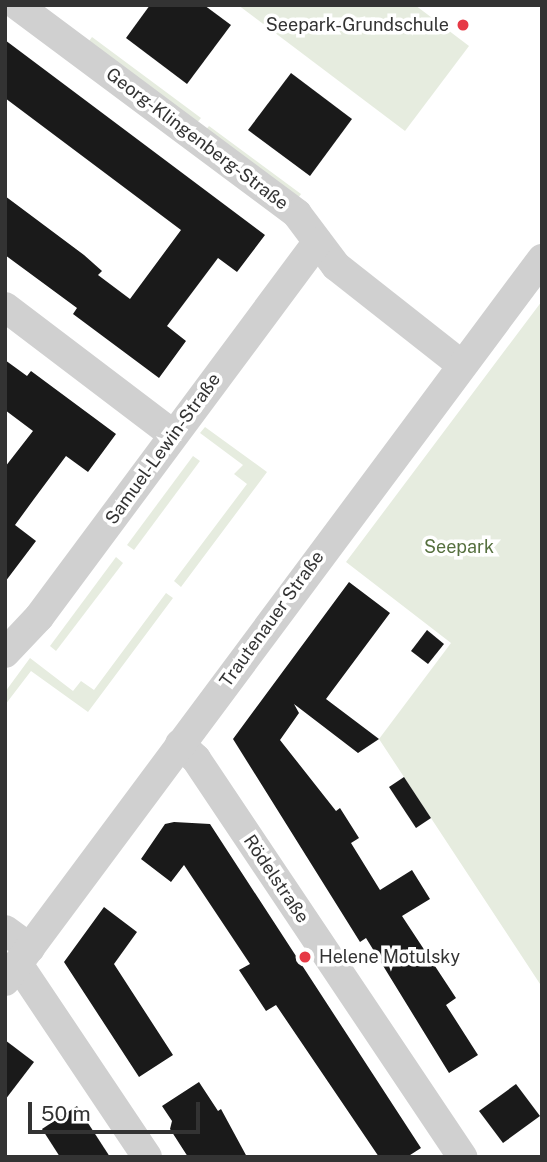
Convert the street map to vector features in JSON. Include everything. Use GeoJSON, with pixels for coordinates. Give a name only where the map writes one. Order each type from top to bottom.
{"type":"FeatureCollection","features":[{"type":"Feature","properties":{"kind":"street","name":"Georg-Klingenberg-Straße"},"geometry":{"type":"LineString","coordinates":[[17,5],[298,214],[337,266],[461,365]]}},
{"type":"Feature","properties":{"kind":"street","name":"Samuel-Lewin-Straße"},"geometry":{"type":"LineString","coordinates":[[11,634],[55,596],[166,449],[172,433],[318,242]]}},
{"type":"Feature","properties":{"kind":"street","name":"Trautenauer Straße"},"geometry":{"type":"LineString","coordinates":[[18,964],[542,259]]}},
{"type":"Feature","properties":{"kind":"street"},"geometry":{"type":"LineString","coordinates":[[5,307],[172,433]]}},
{"type":"Feature","properties":{"kind":"street","name":"Rödelstraße"},"geometry":{"type":"LineString","coordinates":[[180,744],[191,752],[462,1157]]}},
{"type":"Feature","properties":{"kind":"street"},"geometry":{"type":"LineString","coordinates":[[5,930],[18,964],[147,1157]]}},
{"type":"Feature","properties":{"kind":"green space"},"geometry":{"type":"Polygon","coordinates":[[[238,5],[415,5],[469,46],[405,131],[238,5]]]}},
{"type":"Feature","properties":{"kind":"green space"},"geometry":{"type":"Polygon","coordinates":[[[92,37],[201,118],[195,125],[87,44],[92,37]]]}},
{"type":"Feature","properties":{"kind":"green space"},"geometry":{"type":"Polygon","coordinates":[[[209,126],[301,194],[296,201],[204,132],[209,126]]]}},
{"type":"Feature","properties":{"kind":"green space","name":"Seepark"},"geometry":{"type":"Polygon","coordinates":[[[542,301],[542,987],[379,739],[451,643],[346,562],[542,301]]]}},
{"type":"Feature","properties":{"kind":"green space"},"geometry":{"type":"Polygon","coordinates":[[[205,427],[267,472],[181,587],[174,581],[247,484],[234,474],[243,465],[200,433],[205,427]]]}},
{"type":"Feature","properties":{"kind":"green space"},"geometry":{"type":"Polygon","coordinates":[[[193,456],[200,461],[134,550],[127,545],[193,456]]]}},
{"type":"Feature","properties":{"kind":"green space"},"geometry":{"type":"Polygon","coordinates":[[[116,557],[123,563],[56,651],[50,646],[116,557]]]}},
{"type":"Feature","properties":{"kind":"green space"},"geometry":{"type":"Polygon","coordinates":[[[166,593],[173,598],[88,712],[31,671],[5,705],[5,692],[30,658],[73,691],[81,681],[94,690],[166,593]]]}},
{"type":"Feature","properties":{"kind":"building"},"geometry":{"type":"Polygon","coordinates":[[[150,5],[204,5],[231,25],[187,84],[126,38],[150,5]]]}},
{"type":"Feature","properties":{"kind":"building"},"geometry":{"type":"Polygon","coordinates":[[[5,40],[265,235],[237,272],[218,258],[167,326],[186,341],[159,378],[73,314],[77,308],[5,255],[5,196],[84,255],[102,271],[98,275],[130,299],[181,230],[5,98],[5,40]]]}},
{"type":"Feature","properties":{"kind":"building"},"geometry":{"type":"Polygon","coordinates":[[[291,73],[352,119],[310,176],[248,130],[291,73]]]}},
{"type":"Feature","properties":{"kind":"building"},"geometry":{"type":"Polygon","coordinates":[[[5,360],[27,376],[31,371],[116,434],[88,472],[66,456],[15,525],[36,541],[5,582],[5,467],[33,431],[5,410],[5,360]]]}},
{"type":"Feature","properties":{"kind":"building"},"geometry":{"type":"Polygon","coordinates":[[[349,582],[390,613],[326,699],[379,739],[358,753],[294,704],[299,713],[280,740],[336,811],[340,808],[359,838],[351,843],[380,890],[412,870],[430,899],[402,916],[456,998],[446,1005],[478,1055],[449,1073],[366,938],[360,942],[233,739],[349,582]]]}},
{"type":"Feature","properties":{"kind":"building"},"geometry":{"type":"Polygon","coordinates":[[[427,630],[444,644],[428,664],[411,651],[427,630]]]}},
{"type":"Feature","properties":{"kind":"building"},"geometry":{"type":"Polygon","coordinates":[[[404,777],[431,818],[416,828],[389,787],[404,777]]]}},
{"type":"Feature","properties":{"kind":"building"},"geometry":{"type":"Polygon","coordinates":[[[165,824],[210,824],[421,1148],[407,1157],[379,1157],[276,1005],[266,1011],[239,970],[250,964],[184,865],[171,882],[141,859],[165,824]]]}},
{"type":"Feature","properties":{"kind":"building"},"geometry":{"type":"Polygon","coordinates":[[[104,907],[137,932],[114,964],[173,1055],[139,1077],[64,962],[104,907]]]}},
{"type":"Feature","properties":{"kind":"building"},"geometry":{"type":"Polygon","coordinates":[[[5,1040],[34,1062],[5,1100],[5,1040]]]}},
{"type":"Feature","properties":{"kind":"building"},"geometry":{"type":"Polygon","coordinates":[[[199,1082],[218,1111],[221,1109],[247,1157],[188,1157],[170,1129],[172,1121],[162,1106],[199,1082]]]}},
{"type":"Feature","properties":{"kind":"building"},"geometry":{"type":"Polygon","coordinates":[[[516,1084],[540,1116],[503,1143],[479,1111],[516,1084]]]}},
{"type":"Feature","properties":{"kind":"building"},"geometry":{"type":"Polygon","coordinates":[[[77,1106],[110,1157],[60,1157],[42,1129],[77,1106]]]}},
{"type":"Feature","properties":{"kind":"place","name":"Seepark-Grundschule"},"geometry":{"type":"Point","coordinates":[463,25]}},
{"type":"Feature","properties":{"kind":"place","name":"Helene Motulsky"},"geometry":{"type":"Point","coordinates":[305,957]}}]}
